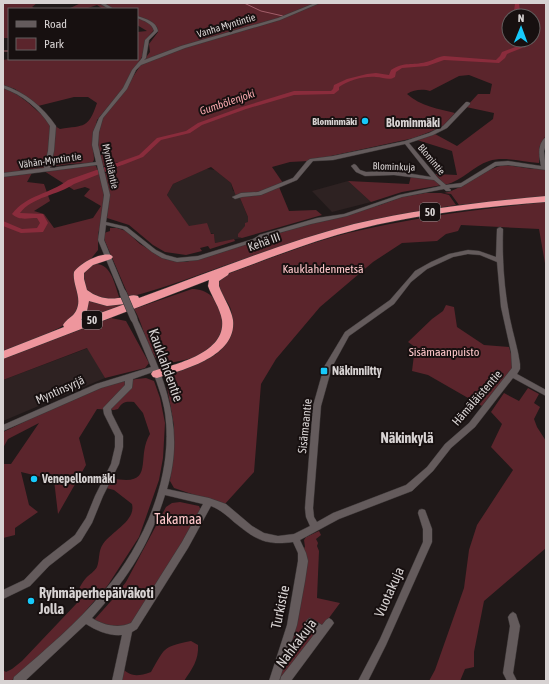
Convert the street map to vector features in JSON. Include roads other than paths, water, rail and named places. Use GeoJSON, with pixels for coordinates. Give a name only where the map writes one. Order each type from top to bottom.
{"type":"FeatureCollection","features":[{"type":"Feature","properties":{"kind":"highway","name":"Kehä III"},"geometry":{"type":"LineString","coordinates":[[3,355],[231,268],[317,238],[387,220],[458,208],[546,199]]}},
{"type":"Feature","properties":{"kind":"highway"},"geometry":{"type":"LineString","coordinates":[[53,335],[79,317],[84,308],[82,292],[78,280],[81,269],[90,263],[108,257]]}},
{"type":"Feature","properties":{"kind":"highway"},"geometry":{"type":"LineString","coordinates":[[156,371],[196,359],[213,351],[225,334],[228,325],[227,313],[213,284],[215,280],[231,268]]}},
{"type":"Feature","properties":{"kind":"highway"},"geometry":{"type":"LineString","coordinates":[[82,292],[96,301],[111,302],[135,298],[173,286],[191,283]]}},
{"type":"Feature","properties":{"kind":"highway"},"geometry":{"type":"LineString","coordinates":[[172,290],[200,286],[217,295]]}},
{"type":"Feature","properties":{"kind":"street"},"geometry":{"type":"LineString","coordinates":[[101,3],[110,8]]}},
{"type":"Feature","properties":{"kind":"street","name":"Vanha Myntintie"},"geometry":{"type":"LineString","coordinates":[[139,64],[183,47],[279,19],[318,3]]}},
{"type":"Feature","properties":{"kind":"street","name":"Mynttiläntie"},"geometry":{"type":"LineString","coordinates":[[134,319],[101,238],[106,209],[107,190],[96,145],[96,132],[104,112],[125,88],[144,55],[146,43],[157,28],[153,24],[138,17]]}},
{"type":"Feature","properties":{"kind":"street"},"geometry":{"type":"LineString","coordinates":[[3,86],[14,90],[31,101],[53,126],[51,151],[47,169]]}},
{"type":"Feature","properties":{"kind":"street","name":"Blomintie"},"geometry":{"type":"LineString","coordinates":[[447,189],[436,179],[406,142],[431,134],[445,127],[468,103]]}},
{"type":"Feature","properties":{"kind":"street"},"geometry":{"type":"LineString","coordinates":[[103,223],[125,228],[154,251],[171,259],[190,260],[312,222],[345,215],[401,196],[457,188],[495,164],[508,163],[545,168],[541,151],[546,139]]}},
{"type":"Feature","properties":{"kind":"street"},"geometry":{"type":"LineString","coordinates":[[235,197],[241,195],[259,194],[295,179],[312,160],[333,158],[406,142]]}},
{"type":"Feature","properties":{"kind":"street","name":"Blominkuja"},"geometry":{"type":"LineString","coordinates":[[354,166],[358,171],[365,174],[396,173],[436,179]]}},
{"type":"Feature","properties":{"kind":"street","name":"Vähän-Myntin tie"},"geometry":{"type":"LineString","coordinates":[[3,175],[47,169],[101,168]]}},
{"type":"Feature","properties":{"kind":"street","name":"Hämäläistentie"},"geometry":{"type":"LineString","coordinates":[[295,538],[336,516],[410,488],[430,469],[448,446],[472,425],[512,375],[517,366],[504,309],[499,261],[500,229]]}},
{"type":"Feature","properties":{"kind":"street","name":"Sisämaantie"},"geometry":{"type":"LineString","coordinates":[[315,527],[310,517],[309,508],[317,406],[328,367],[347,334],[398,297],[412,278],[442,260],[456,254],[474,252],[499,261]]}},
{"type":"Feature","properties":{"kind":"street","name":"Kauklahdentie"},"geometry":{"type":"LineString","coordinates":[[18,681],[86,619],[121,579],[140,548],[150,526],[162,491],[167,472],[170,431],[167,404],[156,371],[134,319]]}},
{"type":"Feature","properties":{"kind":"street","name":"Myntinsyrjä"},"geometry":{"type":"LineString","coordinates":[[3,428],[89,390],[156,371]]}},
{"type":"Feature","properties":{"kind":"street"},"geometry":{"type":"LineString","coordinates":[[512,375],[546,393]]}},
{"type":"Feature","properties":{"kind":"street"},"geometry":{"type":"LineString","coordinates":[[3,594],[27,584],[46,563],[78,538],[89,520],[115,464],[119,447],[120,436],[108,414],[107,408],[129,386],[129,378]]}},
{"type":"Feature","properties":{"kind":"street"},"geometry":{"type":"LineString","coordinates":[[162,491],[209,502],[230,512],[249,529],[262,537],[278,540],[295,538]]}},
{"type":"Feature","properties":{"kind":"street"},"geometry":{"type":"LineString","coordinates":[[86,619],[95,625],[120,631],[128,630],[134,626],[185,545],[209,502]]}},
{"type":"Feature","properties":{"kind":"street","name":"Vuotakuja"},"geometry":{"type":"LineString","coordinates":[[363,681],[383,642],[422,552],[428,542],[429,535],[427,525],[422,513]]}},
{"type":"Feature","properties":{"kind":"street","name":"Turkistie"},"geometry":{"type":"LineString","coordinates":[[274,681],[292,625],[300,581],[302,557],[295,538]]}},
{"type":"Feature","properties":{"kind":"street"},"geometry":{"type":"LineString","coordinates":[[512,681],[508,673],[515,626],[513,617]]}},
{"type":"Feature","properties":{"kind":"street","name":"Nahkakuja"},"geometry":{"type":"LineString","coordinates":[[285,681],[326,627],[310,623]]}},
{"type":"Feature","properties":{"kind":"street"},"geometry":{"type":"LineString","coordinates":[[117,681],[128,630]]}},
{"type":"Feature","properties":{"kind":"waterway"},"geometry":{"type":"LineString","coordinates":[[244,3],[261,11],[283,16]]}},
{"type":"Feature","properties":{"kind":"waterway","name":"Gumbölenjoki"},"geometry":{"type":"LineString","coordinates":[[517,3],[517,8]]}},
{"type":"Feature","properties":{"kind":"waterway","name":"Gumbölenjoki"},"geometry":{"type":"LineString","coordinates":[[3,223],[21,231],[40,230],[44,223],[40,216],[22,217],[16,214],[30,201],[61,189],[71,182],[141,156],[159,139],[188,132],[200,124],[244,108],[294,93],[332,93],[336,90],[336,86],[350,80],[372,75],[392,77],[393,71],[401,66],[427,64],[437,59],[444,58],[497,62],[503,57],[504,53],[516,48]]}},
{"type":"Feature","properties":{"kind":"waterway"},"geometry":{"type":"LineString","coordinates":[[3,51],[8,51]]}},
{"type":"Feature","properties":{"kind":"place","name":"Blominmäki"},"geometry":{"type":"Point","coordinates":[365,121]}},
{"type":"Feature","properties":{"kind":"place","name":"Näkinniitty"},"geometry":{"type":"Point","coordinates":[324,371]}},
{"type":"Feature","properties":{"kind":"place","name":"Venepellonmäki"},"geometry":{"type":"Point","coordinates":[34,479]}},
{"type":"Feature","properties":{"kind":"place","name":"Ryhmäperhepäiväkoti Jolla"},"geometry":{"type":"Point","coordinates":[31,601]}},
{"type":"Feature","properties":{"kind":"district","name":"Blominmäki"},"geometry":{"type":"Point","coordinates":[413,123]}},
{"type":"Feature","properties":{"kind":"district","name":"Näkinkylä"},"geometry":{"type":"Point","coordinates":[407,438]}},
{"type":"Feature","properties":{"kind":"park label","name":"Kauklahdenmetsä"},"geometry":{"type":"Point","coordinates":[323,269]}},
{"type":"Feature","properties":{"kind":"park label","name":"Sisämaanpuisto"},"geometry":{"type":"Point","coordinates":[444,352]}},
{"type":"Feature","properties":{"kind":"park label","name":"Takamaa"},"geometry":{"type":"Point","coordinates":[178,519]}}]}
